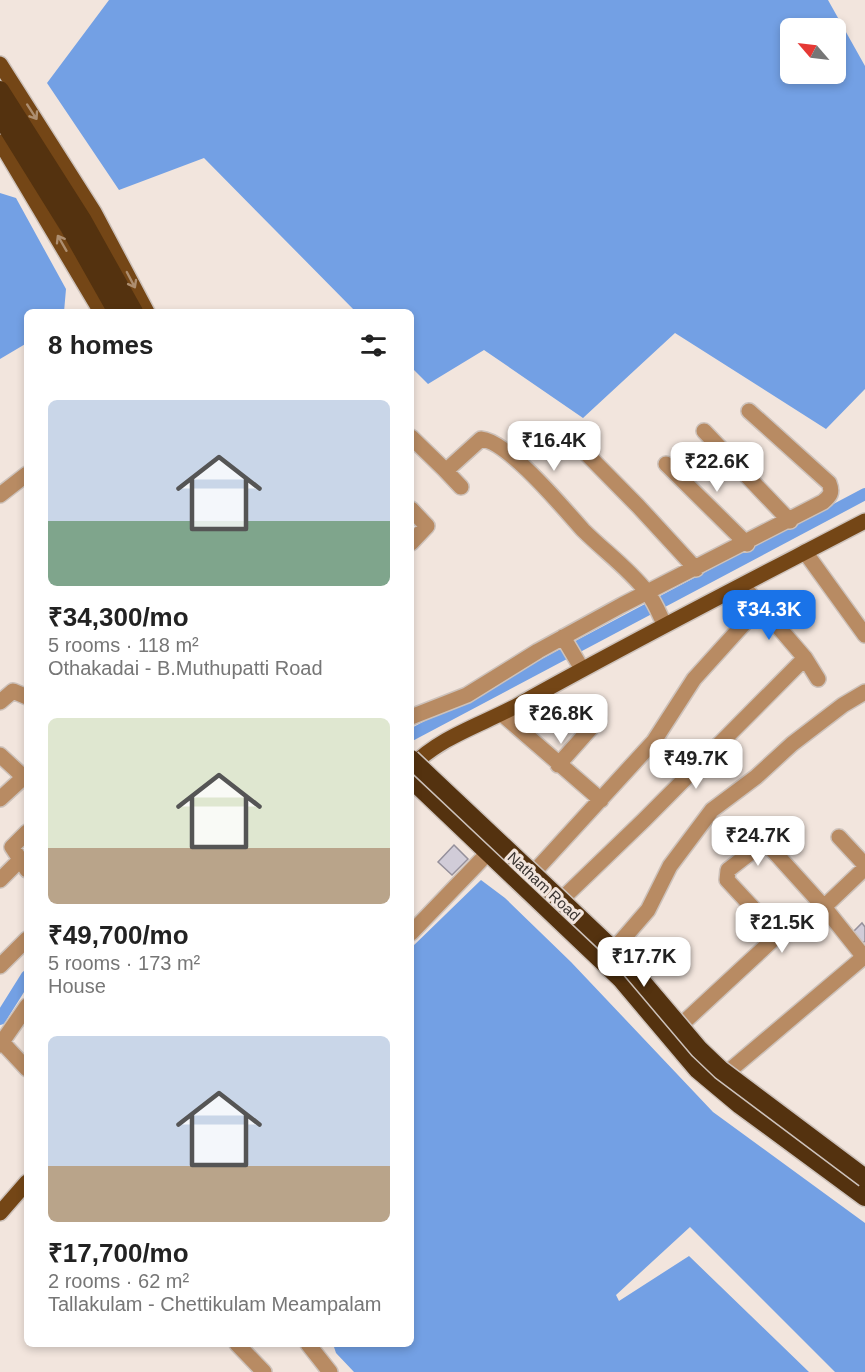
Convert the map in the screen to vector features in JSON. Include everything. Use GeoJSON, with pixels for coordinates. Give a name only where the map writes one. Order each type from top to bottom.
{"type":"FeatureCollection","features":[{"type":"Feature","properties":{"kind":"highway"},"geometry":{"type":"LineString","coordinates":[[0,90],[75,223],[116,309]]}},
{"type":"Feature","properties":{"kind":"highway"},"geometry":{"type":"LineString","coordinates":[[0,116],[132,309]]}},
{"type":"Feature","properties":{"kind":"highway"},"geometry":{"type":"LineString","coordinates":[[414,761],[622,958],[699,1049],[721,1070],[865,1178]]}},
{"type":"Feature","properties":{"kind":"highway"},"geometry":{"type":"LineString","coordinates":[[414,782],[614,972],[698,1069],[740,1105],[865,1197]]}},
{"type":"Feature","properties":{"kind":"main road"},"geometry":{"type":"LineString","coordinates":[[0,64],[94,212],[145,309]]}},
{"type":"Feature","properties":{"kind":"main road"},"geometry":{"type":"LineString","coordinates":[[0,143],[99,309]]}},
{"type":"Feature","properties":{"kind":"main road"},"geometry":{"type":"LineString","coordinates":[[414,759],[502,714],[664,624],[865,520]]}},
{"type":"Feature","properties":{"kind":"main road","name":"Natham Road"},"geometry":{"type":"LineString","coordinates":[[414,761],[616,947],[729,1071],[865,1173]]}},
{"type":"Feature","properties":{"kind":"main road","name":"Natham Road"},"geometry":{"type":"LineString","coordinates":[[414,789],[612,976],[678,1054],[715,1091],[865,1203]]}},
{"type":"Feature","properties":{"kind":"main road"},"geometry":{"type":"LineString","coordinates":[[0,1213],[24,1185]]}},
{"type":"Feature","properties":{"kind":"street"},"geometry":{"type":"LineString","coordinates":[[414,716],[467,695],[652,601],[696,569],[790,521],[830,496],[832,490],[829,483],[749,411]]}},
{"type":"Feature","properties":{"kind":"street"},"geometry":{"type":"LineString","coordinates":[[704,431],[790,521]]}},
{"type":"Feature","properties":{"kind":"street"},"geometry":{"type":"LineString","coordinates":[[569,436],[696,569]]}},
{"type":"Feature","properties":{"kind":"street"},"geometry":{"type":"LineString","coordinates":[[444,469],[450,467],[481,439],[491,442],[533,474],[584,531],[624,566],[652,601],[664,624]]}},
{"type":"Feature","properties":{"kind":"street"},"geometry":{"type":"LineString","coordinates":[[414,440],[460,487]]}},
{"type":"Feature","properties":{"kind":"street"},"geometry":{"type":"LineString","coordinates":[[666,464],[747,544]]}},
{"type":"Feature","properties":{"kind":"street"},"geometry":{"type":"LineString","coordinates":[[0,495],[24,476]]}},
{"type":"Feature","properties":{"kind":"street"},"geometry":{"type":"LineString","coordinates":[[414,512],[427,526],[414,540]]}},
{"type":"Feature","properties":{"kind":"street"},"geometry":{"type":"LineString","coordinates":[[805,552],[864,632]]}},
{"type":"Feature","properties":{"kind":"street"},"geometry":{"type":"LineString","coordinates":[[742,585],[805,658],[818,679]]}},
{"type":"Feature","properties":{"kind":"street"},"geometry":{"type":"LineString","coordinates":[[536,871],[654,741],[694,679],[760,606]]}},
{"type":"Feature","properties":{"kind":"street"},"geometry":{"type":"LineString","coordinates":[[568,645],[582,669]]}},
{"type":"Feature","properties":{"kind":"street"},"geometry":{"type":"LineString","coordinates":[[564,898],[805,658]]}},
{"type":"Feature","properties":{"kind":"street"},"geometry":{"type":"LineString","coordinates":[[0,702],[13,691],[24,696]]}},
{"type":"Feature","properties":{"kind":"street"},"geometry":{"type":"LineString","coordinates":[[616,947],[648,910],[670,866],[712,810],[756,777],[792,744],[843,705],[865,692]]}},
{"type":"Feature","properties":{"kind":"street"},"geometry":{"type":"LineString","coordinates":[[502,714],[601,800]]}},
{"type":"Feature","properties":{"kind":"street"},"geometry":{"type":"LineString","coordinates":[[558,765],[599,719]]}},
{"type":"Feature","properties":{"kind":"street"},"geometry":{"type":"LineString","coordinates":[[0,755],[24,778]]}},
{"type":"Feature","properties":{"kind":"street"},"geometry":{"type":"LineString","coordinates":[[0,799],[24,780]]}},
{"type":"Feature","properties":{"kind":"street"},"geometry":{"type":"LineString","coordinates":[[0,880],[23,866],[12,847],[24,835]]}},
{"type":"Feature","properties":{"kind":"street"},"geometry":{"type":"LineString","coordinates":[[683,1023],[778,935],[824,907],[865,866],[839,837]]}},
{"type":"Feature","properties":{"kind":"street"},"geometry":{"type":"LineString","coordinates":[[729,1071],[864,956],[768,845],[760,844],[728,870],[727,880],[778,935]]}},
{"type":"Feature","properties":{"kind":"street"},"geometry":{"type":"LineString","coordinates":[[414,930],[485,856]]}},
{"type":"Feature","properties":{"kind":"street"},"geometry":{"type":"LineString","coordinates":[[0,966],[24,942]]}},
{"type":"Feature","properties":{"kind":"street"},"geometry":{"type":"LineString","coordinates":[[24,1010],[1,1043],[24,1066]]}},
{"type":"Feature","properties":{"kind":"street"},"geometry":{"type":"LineString","coordinates":[[240,1347],[264,1372]]}},
{"type":"Feature","properties":{"kind":"street"},"geometry":{"type":"LineString","coordinates":[[310,1347],[330,1372]]}},
{"type":"Feature","properties":{"kind":"water"},"geometry":{"type":"Polygon","coordinates":[[[109,0],[828,0],[838,18],[780,18],[780,84],[846,84],[846,32],[865,66],[865,389],[826,429],[675,333],[583,418],[484,350],[428,384],[414,370],[414,309],[353,309],[204,158],[119,190],[47,83],[109,0]]]}},
{"type":"Feature","properties":{"kind":"water"},"geometry":{"type":"Polygon","coordinates":[[[0,193],[16,198],[66,289],[64,309],[24,309],[24,345],[0,359],[0,193]]]}},
{"type":"Feature","properties":{"kind":"water"},"geometry":{"type":"Polygon","coordinates":[[[481,880],[505,898],[571,962],[713,1112],[865,1223],[865,1372],[835,1372],[690,1227],[616,1295],[619,1301],[689,1256],[809,1372],[354,1372],[336,1353],[334,1347],[414,1347],[414,945],[481,880]]]}},
{"type":"Feature","properties":{"kind":"building"},"geometry":{"type":"Polygon","coordinates":[[[454,845],[468,859],[452,875],[438,862],[454,845]]]}},
{"type":"Feature","properties":{"kind":"building"},"geometry":{"type":"Polygon","coordinates":[[[862,923],[865,927],[865,941],[860,946],[850,935],[862,923]]]}},
{"type":"Feature","properties":{"kind":"waterway"},"geometry":{"type":"LineString","coordinates":[[414,733],[865,494]]}},
{"type":"Feature","properties":{"kind":"waterway"},"geometry":{"type":"LineString","coordinates":[[0,1019],[24,981]]}}]}
